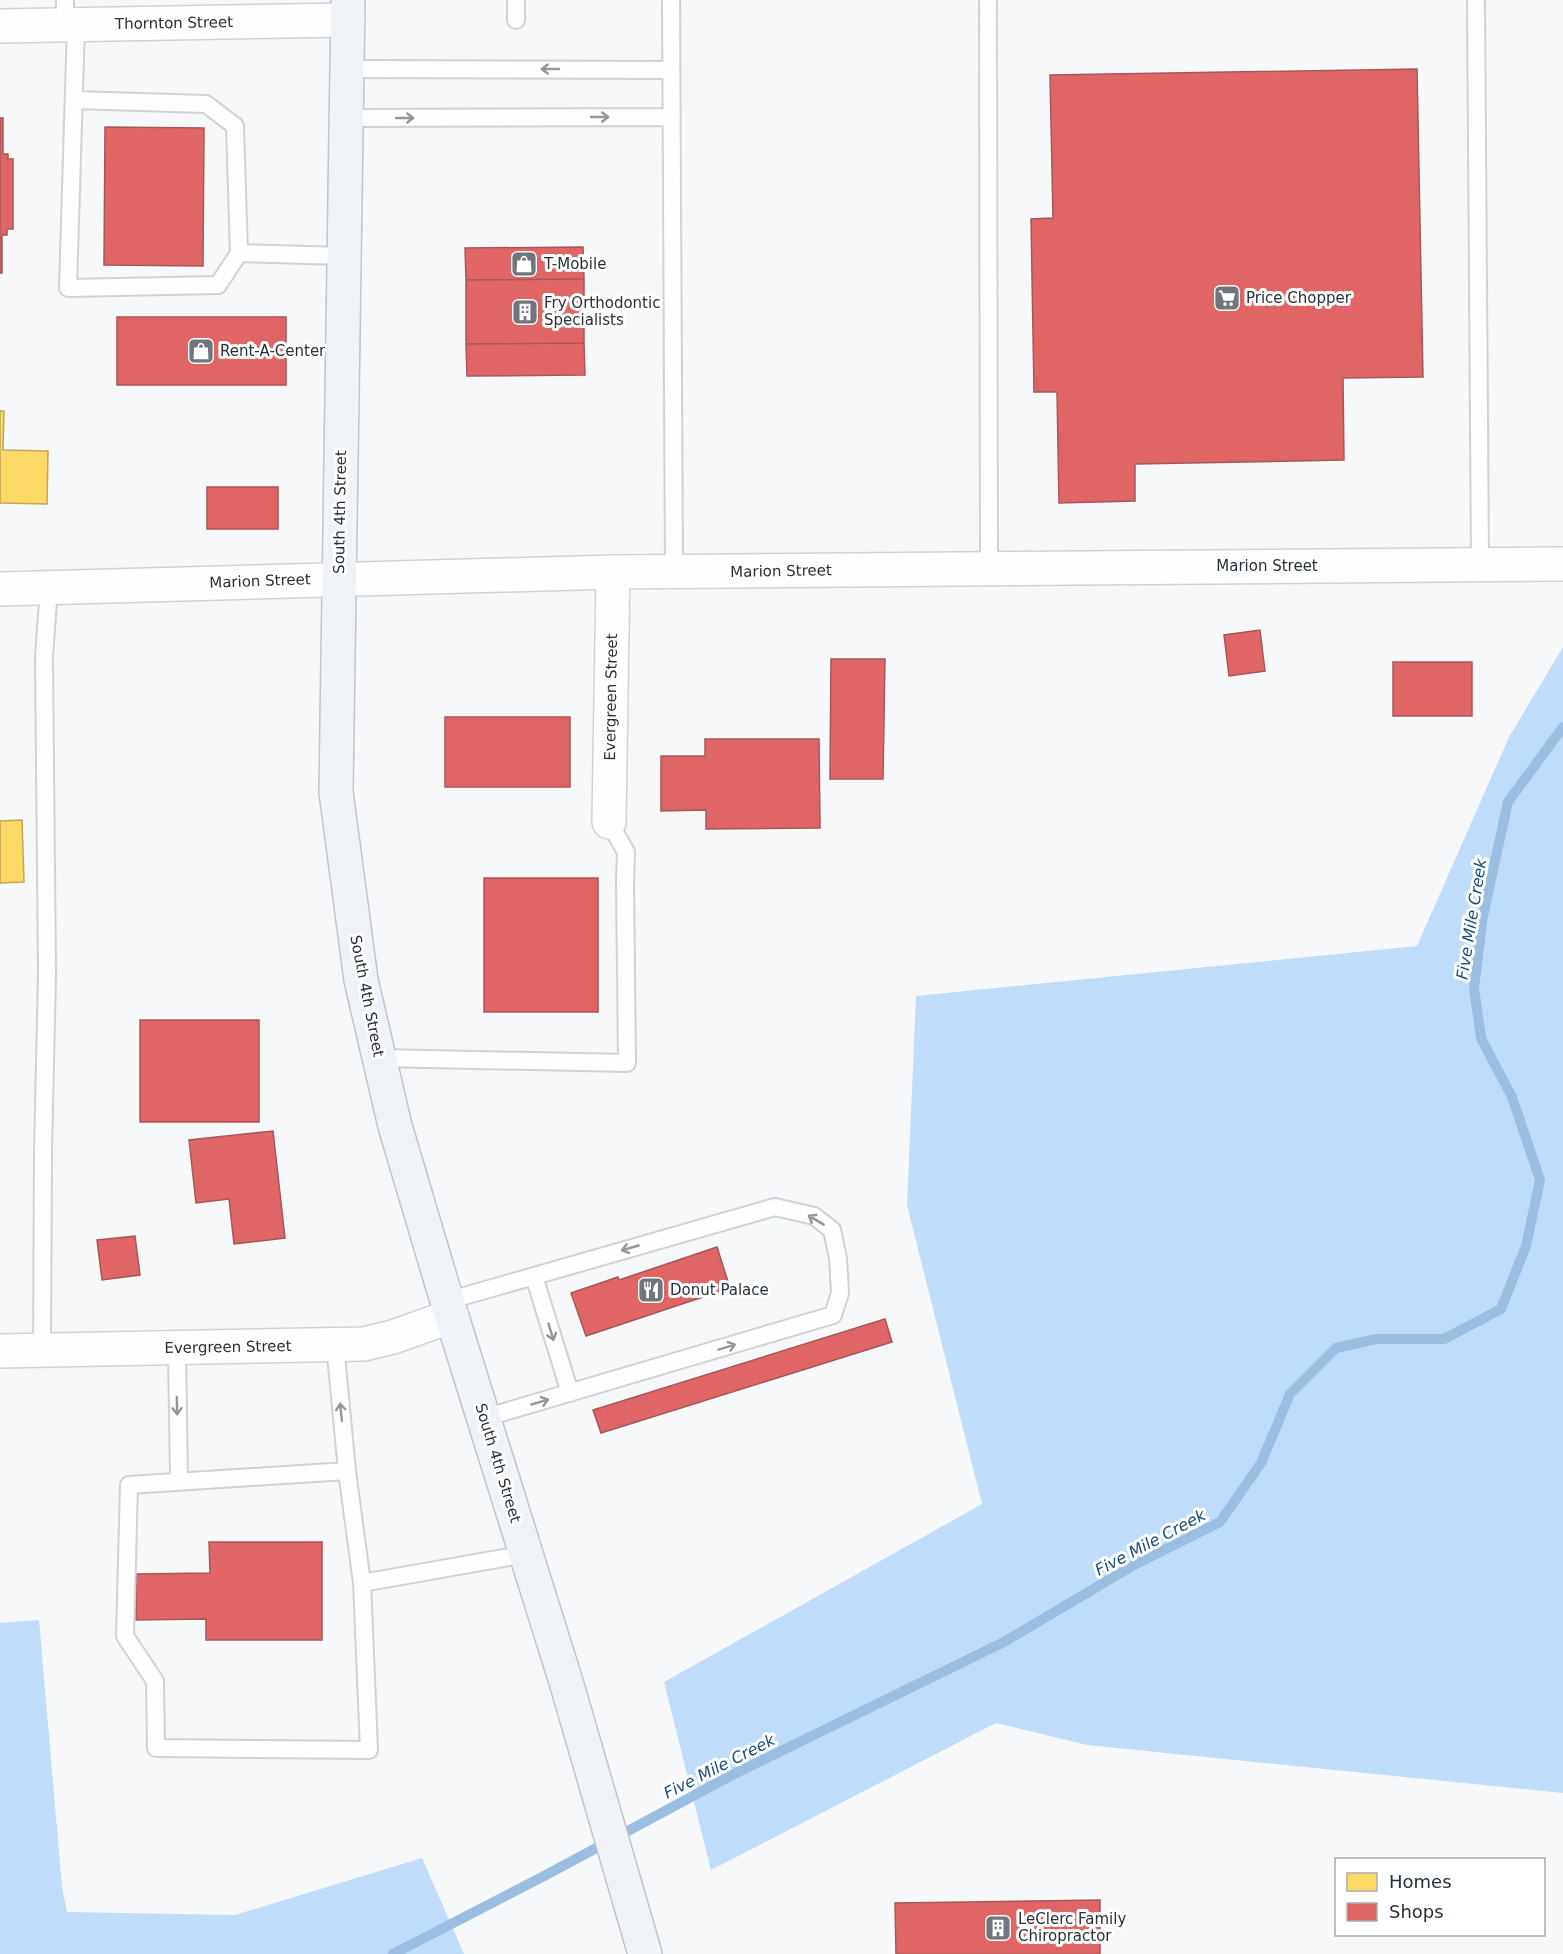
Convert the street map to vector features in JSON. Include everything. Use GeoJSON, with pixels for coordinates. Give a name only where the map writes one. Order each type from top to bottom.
{"type":"FeatureCollection","features":[{"type":"Feature","properties":{"kind":"highway","name":"South 4th Street"},"geometry":{"type":"LineString","coordinates":[[348,10],[336,792],[362,980],[395,1126],[449,1308],[567,1685],[645,1954]]}},
{"type":"Feature","properties":{"kind":"street","name":"Thornton Street"},"geometry":{"type":"LineString","coordinates":[[0,26],[69,16],[348,10]]}},
{"type":"Feature","properties":{"kind":"street","name":"Marion Street"},"geometry":{"type":"LineString","coordinates":[[0,589],[613,572],[1563,564]]}},
{"type":"Feature","properties":{"kind":"street","name":"Evergreen Street"},"geometry":{"type":"LineString","coordinates":[[609,822],[613,572]]}},
{"type":"Feature","properties":{"kind":"street","name":"Evergreen Street"},"geometry":{"type":"LineString","coordinates":[[0,1351],[364,1344],[393,1337],[449,1308]]}},
{"type":"Feature","properties":{"kind":"lane"},"geometry":{"type":"LineString","coordinates":[[516,0],[516,20]]}},
{"type":"Feature","properties":{"kind":"lane"},"geometry":{"type":"LineString","coordinates":[[671,0],[674,572]]}},
{"type":"Feature","properties":{"kind":"lane"},"geometry":{"type":"LineString","coordinates":[[988,0],[989,569]]}},
{"type":"Feature","properties":{"kind":"lane"},"geometry":{"type":"LineString","coordinates":[[1476,0],[1480,564]]}},
{"type":"Feature","properties":{"kind":"lane"},"geometry":{"type":"LineString","coordinates":[[69,16],[74,100],[68,288],[218,285],[239,253],[235,126],[206,105],[74,100]]}},
{"type":"Feature","properties":{"kind":"lane"},"geometry":{"type":"LineString","coordinates":[[347,69],[671,70]]}},
{"type":"Feature","properties":{"kind":"lane"},"geometry":{"type":"LineString","coordinates":[[346,118],[672,117]]}},
{"type":"Feature","properties":{"kind":"lane"},"geometry":{"type":"LineString","coordinates":[[239,253],[344,256]]}},
{"type":"Feature","properties":{"kind":"lane"},"geometry":{"type":"LineString","coordinates":[[42,1350],[47,974],[44,656],[49,588]]}},
{"type":"Feature","properties":{"kind":"lane"},"geometry":{"type":"LineString","coordinates":[[379,1058],[627,1063],[625,882],[627,852],[609,822]]}},
{"type":"Feature","properties":{"kind":"lane"},"geometry":{"type":"LineString","coordinates":[[449,1308],[534,1276],[775,1207],[814,1216],[832,1230],[838,1258],[840,1293],[832,1315],[484,1418]]}},
{"type":"Feature","properties":{"kind":"lane"},"geometry":{"type":"LineString","coordinates":[[534,1276],[570,1393]]}},
{"type":"Feature","properties":{"kind":"lane"},"geometry":{"type":"LineString","coordinates":[[335,1344],[347,1471],[362,1583],[369,1750],[156,1749],[155,1680],[125,1636],[129,1485],[347,1471]]}},
{"type":"Feature","properties":{"kind":"lane"},"geometry":{"type":"LineString","coordinates":[[177,1348],[178,1481]]}},
{"type":"Feature","properties":{"kind":"lane"},"geometry":{"type":"LineString","coordinates":[[362,1583],[526,1554]]}},
{"type":"Feature","properties":{"kind":"shaded area"},"geometry":{"type":"Polygon","coordinates":[[[1563,647],[1563,1793],[1087,1745],[996,1723],[711,1870],[664,1682],[982,1504],[907,1205],[916,996],[1417,946],[1509,737],[1563,647]]]}},
{"type":"Feature","properties":{"kind":"shaded area"},"geometry":{"type":"Polygon","coordinates":[[[39,1620],[62,1887],[67,1912],[235,1915],[422,1858],[464,1954],[0,1954],[0,1623],[39,1620]]]}},
{"type":"Feature","properties":{"kind":"building: Homes"},"geometry":{"type":"Polygon","coordinates":[[[0,411],[4,411],[3,450],[48,451],[47,504],[0,503],[0,411]]]}},
{"type":"Feature","properties":{"kind":"building: Homes"},"geometry":{"type":"Polygon","coordinates":[[[22,820],[24,882],[0,883],[0,821],[22,820]]]}},
{"type":"Feature","properties":{"kind":"building: Shops","name":"Price Chopper"},"geometry":{"type":"Polygon","coordinates":[[[1417,69],[1423,377],[1343,378],[1344,460],[1135,464],[1135,501],[1059,503],[1057,392],[1034,392],[1031,219],[1053,218],[1050,75],[1417,69]]]}},
{"type":"Feature","properties":{"kind":"building: Shops"},"geometry":{"type":"Polygon","coordinates":[[[0,118],[3,118],[3,154],[8,154],[8,159],[13,159],[13,229],[7,229],[7,235],[2,235],[2,273],[0,273],[0,118]]]}},
{"type":"Feature","properties":{"kind":"building: Shops"},"geometry":{"type":"Polygon","coordinates":[[[105,127],[204,128],[203,266],[104,265],[105,127]]]}},
{"type":"Feature","properties":{"kind":"building: Shops","name":"T-Mobile"},"geometry":{"type":"Polygon","coordinates":[[[583,247],[584,279],[466,280],[465,248],[583,247]]]}},
{"type":"Feature","properties":{"kind":"building: Shops","name":"Fry Orthodontic Specialists"},"geometry":{"type":"Polygon","coordinates":[[[584,279],[584,343],[466,344],[466,280],[584,279]]]}},
{"type":"Feature","properties":{"kind":"building: Shops","name":"Rent-A-Center"},"geometry":{"type":"Polygon","coordinates":[[[117,317],[286,317],[286,385],[117,385],[117,317]]]}},
{"type":"Feature","properties":{"kind":"building: Shops"},"geometry":{"type":"Polygon","coordinates":[[[584,343],[585,375],[467,376],[466,344],[584,343]]]}},
{"type":"Feature","properties":{"kind":"building: Shops"},"geometry":{"type":"Polygon","coordinates":[[[207,487],[278,487],[278,529],[207,529],[207,487]]]}},
{"type":"Feature","properties":{"kind":"building: Shops"},"geometry":{"type":"Polygon","coordinates":[[[1260,630],[1265,671],[1229,676],[1224,635],[1260,630]]]}},
{"type":"Feature","properties":{"kind":"building: Shops"},"geometry":{"type":"Polygon","coordinates":[[[831,659],[885,659],[883,779],[830,779],[831,659]]]}},
{"type":"Feature","properties":{"kind":"building: Shops"},"geometry":{"type":"Polygon","coordinates":[[[1393,662],[1472,662],[1472,716],[1393,716],[1393,662]]]}},
{"type":"Feature","properties":{"kind":"building: Shops"},"geometry":{"type":"Polygon","coordinates":[[[445,717],[570,717],[570,787],[445,787],[445,717]]]}},
{"type":"Feature","properties":{"kind":"building: Shops"},"geometry":{"type":"Polygon","coordinates":[[[705,739],[819,739],[820,828],[706,829],[706,810],[661,811],[661,756],[705,756],[705,739]]]}},
{"type":"Feature","properties":{"kind":"building: Shops"},"geometry":{"type":"Polygon","coordinates":[[[484,878],[598,878],[598,1012],[484,1012],[484,878]]]}},
{"type":"Feature","properties":{"kind":"building: Shops"},"geometry":{"type":"Polygon","coordinates":[[[140,1020],[259,1020],[259,1122],[140,1122],[140,1020]]]}},
{"type":"Feature","properties":{"kind":"building: Shops"},"geometry":{"type":"Polygon","coordinates":[[[273,1131],[285,1238],[234,1244],[229,1199],[196,1203],[189,1140],[273,1131]]]}},
{"type":"Feature","properties":{"kind":"building: Shops"},"geometry":{"type":"Polygon","coordinates":[[[135,1236],[140,1275],[102,1280],[97,1240],[135,1236]]]}},
{"type":"Feature","properties":{"kind":"building: Shops","name":"Donut Palace"},"geometry":{"type":"Polygon","coordinates":[[[717,1247],[730,1288],[586,1336],[571,1293],[618,1277],[619,1280],[717,1247]]]}},
{"type":"Feature","properties":{"kind":"building: Shops"},"geometry":{"type":"Polygon","coordinates":[[[885,1319],[892,1342],[601,1433],[593,1410],[885,1319]]]}},
{"type":"Feature","properties":{"kind":"building: Shops"},"geometry":{"type":"Polygon","coordinates":[[[209,1542],[322,1542],[322,1640],[206,1640],[206,1619],[136,1620],[136,1574],[210,1573],[209,1542]]]}},
{"type":"Feature","properties":{"kind":"building: Shops","name":"LeClerc Family Chiropractor"},"geometry":{"type":"Polygon","coordinates":[[[1100,1900],[1100,1954],[896,1954],[895,1903],[1100,1900]]]}},
{"type":"Feature","properties":{"kind":"waterway","name":"Five Mile Creek"},"geometry":{"type":"LineString","coordinates":[[393,1954],[732,1775],[1004,1642],[1134,1565],[1220,1522],[1261,1463],[1290,1394],[1336,1348],[1376,1339],[1444,1339],[1501,1309],[1526,1246],[1540,1180],[1512,1097],[1481,1038],[1474,988],[1483,916],[1508,802],[1563,727]]}},
{"type":"Feature","properties":{"kind":"place","name":"T-Mobile"},"geometry":{"type":"Point","coordinates":[524,264]}},
{"type":"Feature","properties":{"kind":"place","name":"Price Chopper"},"geometry":{"type":"Point","coordinates":[1227,298]}},
{"type":"Feature","properties":{"kind":"place","name":"Fry Orthodontic Specialists"},"geometry":{"type":"Point","coordinates":[525,312]}},
{"type":"Feature","properties":{"kind":"place","name":"Rent-A-Center"},"geometry":{"type":"Point","coordinates":[201,351]}},
{"type":"Feature","properties":{"kind":"place","name":"Donut Palace"},"geometry":{"type":"Point","coordinates":[651,1290]}},
{"type":"Feature","properties":{"kind":"place","name":"LeClerc Family Chiropractor"},"geometry":{"type":"Point","coordinates":[998,1928]}}]}
